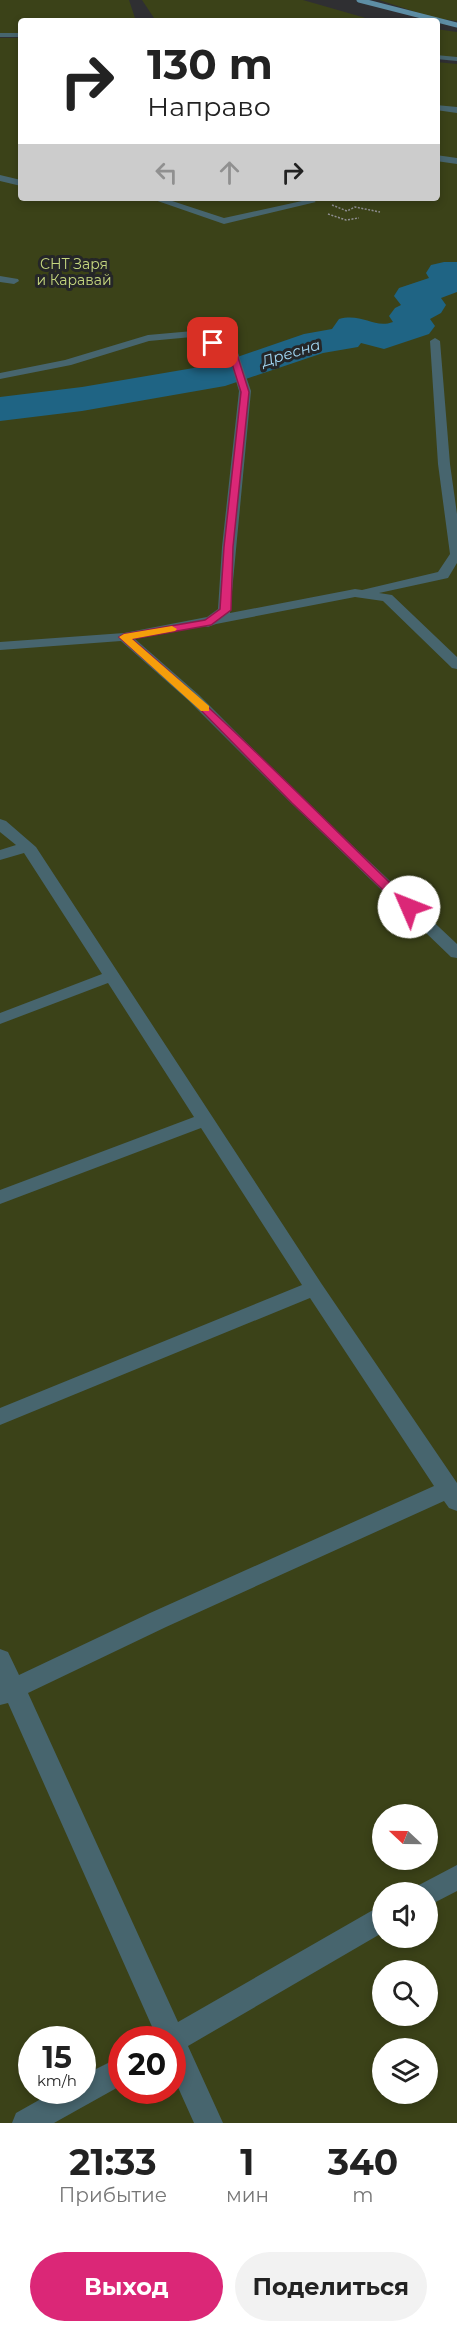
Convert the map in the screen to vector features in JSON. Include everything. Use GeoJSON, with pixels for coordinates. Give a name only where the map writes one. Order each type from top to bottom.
{"type":"FeatureCollection","features":[{"type":"Feature","properties":{"kind":"lane"},"geometry":{"type":"LineString","coordinates":[[0,35],[18,34]]}},
{"type":"Feature","properties":{"kind":"lane"},"geometry":{"type":"LineString","coordinates":[[440,58],[457,60]]}},
{"type":"Feature","properties":{"kind":"lane"},"geometry":{"type":"LineString","coordinates":[[440,108],[457,110]]}},
{"type":"Feature","properties":{"kind":"lane"},"geometry":{"type":"LineString","coordinates":[[440,158],[457,160]]}},
{"type":"Feature","properties":{"kind":"lane"},"geometry":{"type":"LineString","coordinates":[[0,178],[18,182]]}},
{"type":"Feature","properties":{"kind":"lane"},"geometry":{"type":"LineString","coordinates":[[163,201],[224,221],[311,202]]}},
{"type":"Feature","properties":{"kind":"lane"},"geometry":{"type":"LineString","coordinates":[[0,279],[14,281]]}},
{"type":"Feature","properties":{"kind":"lane"},"geometry":{"type":"LineString","coordinates":[[0,376],[67,363],[148,338],[193,334],[233,352],[245,392],[228,547],[225,610],[208,623]]}},
{"type":"Feature","properties":{"kind":"lane"},"geometry":{"type":"LineString","coordinates":[[0,646],[124,637],[208,623],[443,575],[456,554],[444,464],[435,341]]}},
{"type":"Feature","properties":{"kind":"lane"},"geometry":{"type":"LineString","coordinates":[[355,594],[387,598],[457,665]]}},
{"type":"Feature","properties":{"kind":"lane"},"geometry":{"type":"LineString","coordinates":[[124,637],[194,698],[296,800],[457,953]]}},
{"type":"Feature","properties":{"kind":"lane"},"geometry":{"type":"LineString","coordinates":[[0,824],[28,847],[314,1288],[453,1495],[158,1620],[6,1692]]}},
{"type":"Feature","properties":{"kind":"lane"},"geometry":{"type":"LineString","coordinates":[[0,855],[28,847]]}},
{"type":"Feature","properties":{"kind":"lane"},"geometry":{"type":"LineString","coordinates":[[0,1019],[111,976]]}},
{"type":"Feature","properties":{"kind":"lane"},"geometry":{"type":"LineString","coordinates":[[0,1197],[205,1120]]}},
{"type":"Feature","properties":{"kind":"lane"},"geometry":{"type":"LineString","coordinates":[[0,1417],[314,1288]]}},
{"type":"Feature","properties":{"kind":"lane"},"geometry":{"type":"LineString","coordinates":[[0,1659],[6,1692],[165,2026]]}},
{"type":"Feature","properties":{"kind":"lane"},"geometry":{"type":"LineString","coordinates":[[438,1888],[457,1876]]}},
{"type":"Feature","properties":{"kind":"lane"},"geometry":{"type":"LineString","coordinates":[[186,2033],[372,1925]]}},
{"type":"Feature","properties":{"kind":"lane"},"geometry":{"type":"LineString","coordinates":[[186,2072],[209,2123]]}},
{"type":"Feature","properties":{"kind":"lane"},"geometry":{"type":"LineString","coordinates":[[26,2123],[108,2077]]}},
{"type":"Feature","properties":{"kind":"path"},"geometry":{"type":"LineString","coordinates":[[328,204],[346,211]]}},
{"type":"Feature","properties":{"kind":"path"},"geometry":{"type":"LineString","coordinates":[[332,215],[355,207],[380,213]]}},
{"type":"Feature","properties":{"kind":"path"},"geometry":{"type":"LineString","coordinates":[[321,212],[346,220],[359,218]]}},
{"type":"Feature","properties":{"kind":"green space"},"geometry":{"type":"Polygon","coordinates":[[[0,0],[129,0],[135,18],[18,18],[18,33],[0,34],[0,0]]]}},
{"type":"Feature","properties":{"kind":"green space"},"geometry":{"type":"Polygon","coordinates":[[[142,0],[303,0],[366,18],[154,18],[142,0]]]}},
{"type":"Feature","properties":{"kind":"green space"},"geometry":{"type":"Polygon","coordinates":[[[379,0],[457,0],[457,21],[434,18],[379,0]]]}},
{"type":"Feature","properties":{"kind":"green space"},"geometry":{"type":"Polygon","coordinates":[[[440,30],[457,32],[457,60],[440,58],[440,30]]]}},
{"type":"Feature","properties":{"kind":"green space","name":"СНТ Заря и Каравай"},"geometry":{"type":"Polygon","coordinates":[[[0,38],[18,38],[18,201],[440,201],[440,160],[457,162],[457,2123],[0,2123],[0,38]]]}},
{"type":"Feature","properties":{"kind":"green space"},"geometry":{"type":"Polygon","coordinates":[[[440,62],[457,64],[457,108],[440,106],[440,62]]]}},
{"type":"Feature","properties":{"kind":"green space"},"geometry":{"type":"Polygon","coordinates":[[[440,110],[457,112],[457,159],[440,156],[440,110]]]}},
{"type":"Feature","properties":{"kind":"waterway"},"geometry":{"type":"LineString","coordinates":[[359,0],[430,18]]}},
{"type":"Feature","properties":{"kind":"waterway"},"geometry":{"type":"LineString","coordinates":[[440,21],[457,25]]}},
{"type":"Feature","properties":{"kind":"waterway","name":"Дресна"},"geometry":{"type":"LineString","coordinates":[[0,409],[82,399],[225,374],[317,342],[345,339],[352,327],[384,338],[416,326],[408,316],[428,305],[412,296],[452,282],[444,273],[457,273]]}},
{"type":"Feature","properties":{"kind":"slow traffic"},"geometry":{"type":"LineString","coordinates":[[172,629],[124,637],[205,708]]}},
{"type":"Feature","properties":{"kind":"route"},"geometry":{"type":"LineString","coordinates":[[213,343],[233,352],[245,392],[228,547],[225,610],[208,623],[124,637],[194,698],[296,800],[409,907]]}}]}
